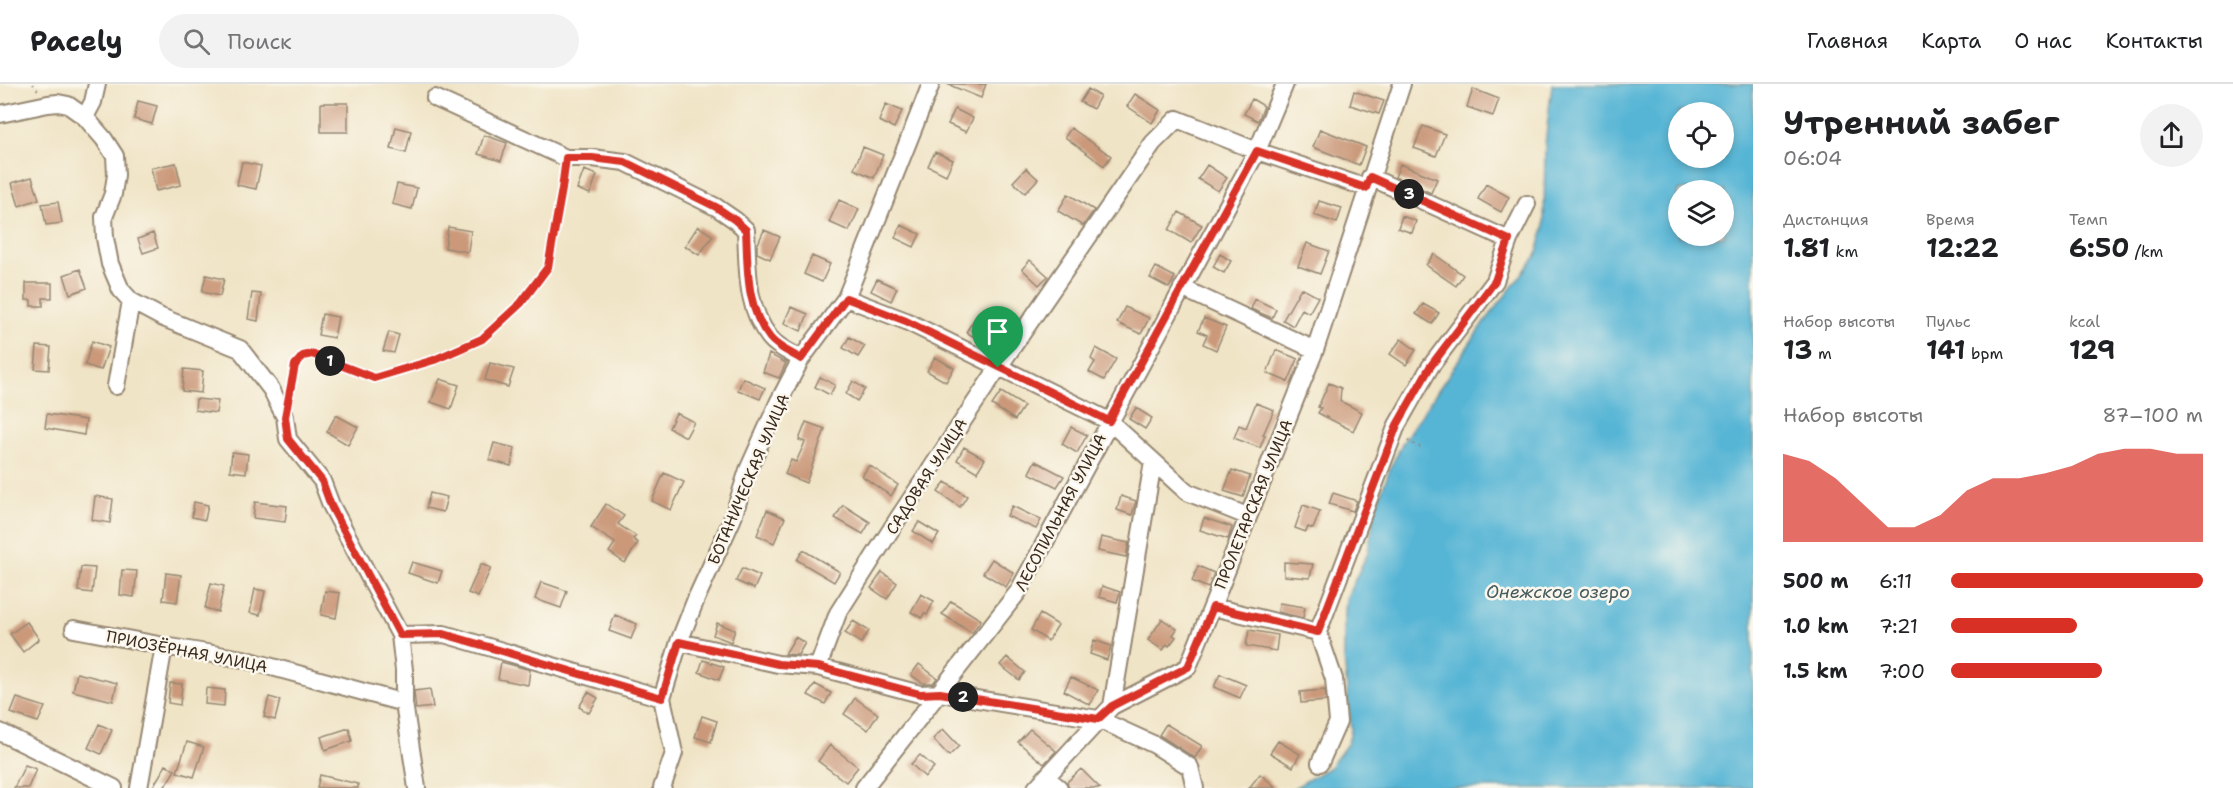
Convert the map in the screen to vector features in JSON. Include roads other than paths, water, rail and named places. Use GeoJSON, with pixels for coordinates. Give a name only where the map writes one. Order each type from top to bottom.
{"type":"FeatureCollection","features":[{"type":"Feature","properties":{"kind":"street"},"geometry":{"type":"LineString","coordinates":[[85,117],[93,102],[97,84]]}},
{"type":"Feature","properties":{"kind":"street","name":"БОТАНИЧЕСКАЯ УЛИЦА"},"geometry":{"type":"LineString","coordinates":[[662,788],[674,753],[662,698],[679,642],[732,520],[748,470],[778,403],[801,359],[846,298],[931,84]]}},
{"type":"Feature","properties":{"kind":"street","name":"ЛЕСОПИЛЬНАЯ УЛИЦА"},"geometry":{"type":"LineString","coordinates":[[864,788],[1018,592],[1257,151],[1285,84]]}},
{"type":"Feature","properties":{"kind":"street","name":"ПРОЛЕТАРСКАЯ УЛИЦА"},"geometry":{"type":"LineString","coordinates":[[1047,784],[1098,719],[1112,706],[1188,667],[1315,350],[1368,182],[1402,84]]}},
{"type":"Feature","properties":{"kind":"street"},"geometry":{"type":"LineString","coordinates":[[435,98],[566,158],[625,162],[716,207],[735,220],[746,230],[747,281],[757,315],[771,339],[801,359]]}},
{"type":"Feature","properties":{"kind":"street"},"geometry":{"type":"LineString","coordinates":[[0,114],[58,104],[68,105],[85,117],[104,138],[115,156],[116,175],[113,194],[104,218],[110,264],[121,290],[131,301],[161,318],[240,349],[271,389],[285,417],[288,439],[322,481],[331,506],[400,635],[404,670],[404,703],[417,788]]}},
{"type":"Feature","properties":{"kind":"street","name":"САДОВАЯ УЛИЦА"},"geometry":{"type":"LineString","coordinates":[[819,667],[838,613],[899,517],[998,368],[1153,143],[1177,119],[1257,151]]}},
{"type":"Feature","properties":{"kind":"street"},"geometry":{"type":"LineString","coordinates":[[1257,151],[1368,182],[1509,240]]}},
{"type":"Feature","properties":{"kind":"street"},"geometry":{"type":"LineString","coordinates":[[1320,763],[1338,722],[1334,680],[1318,632],[1397,425],[1430,367],[1495,281],[1509,240],[1527,204]]}},
{"type":"Feature","properties":{"kind":"street"},"geometry":{"type":"LineString","coordinates":[[1182,288],[1315,350]]}},
{"type":"Feature","properties":{"kind":"street"},"geometry":{"type":"LineString","coordinates":[[846,298],[906,321],[1109,421],[1187,492],[1247,516]]}},
{"type":"Feature","properties":{"kind":"street"},"geometry":{"type":"LineString","coordinates":[[116,386],[131,301]]}},
{"type":"Feature","properties":{"kind":"street"},"geometry":{"type":"LineString","coordinates":[[1112,706],[1153,462]]}},
{"type":"Feature","properties":{"kind":"street"},"geometry":{"type":"LineString","coordinates":[[1213,607],[1318,632]]}},
{"type":"Feature","properties":{"kind":"street","name":"ПРИОЗЁРНАЯ УЛИЦА"},"geometry":{"type":"LineString","coordinates":[[74,629],[243,659],[404,703]]}},
{"type":"Feature","properties":{"kind":"street"},"geometry":{"type":"LineString","coordinates":[[400,635],[444,634],[662,698]]}},
{"type":"Feature","properties":{"kind":"street"},"geometry":{"type":"LineString","coordinates":[[679,642],[778,664],[819,667],[920,694],[940,693],[1098,719],[1155,745],[1190,767],[1195,788]]}},
{"type":"Feature","properties":{"kind":"street"},"geometry":{"type":"LineString","coordinates":[[139,788],[164,646]]}},
{"type":"Feature","properties":{"kind":"street"},"geometry":{"type":"LineString","coordinates":[[0,732],[114,788]]}},
{"type":"Feature","properties":{"kind":"water","name":"Онежское озеро"},"geometry":{"type":"Polygon","coordinates":[[[1552,84],[1753,84],[1753,788],[1294,788],[1330,767],[1348,743],[1351,730],[1344,658],[1346,599],[1368,552],[1375,510],[1391,466],[1405,439],[1481,327],[1536,256],[1544,228],[1545,145],[1552,84]]]}}]}
